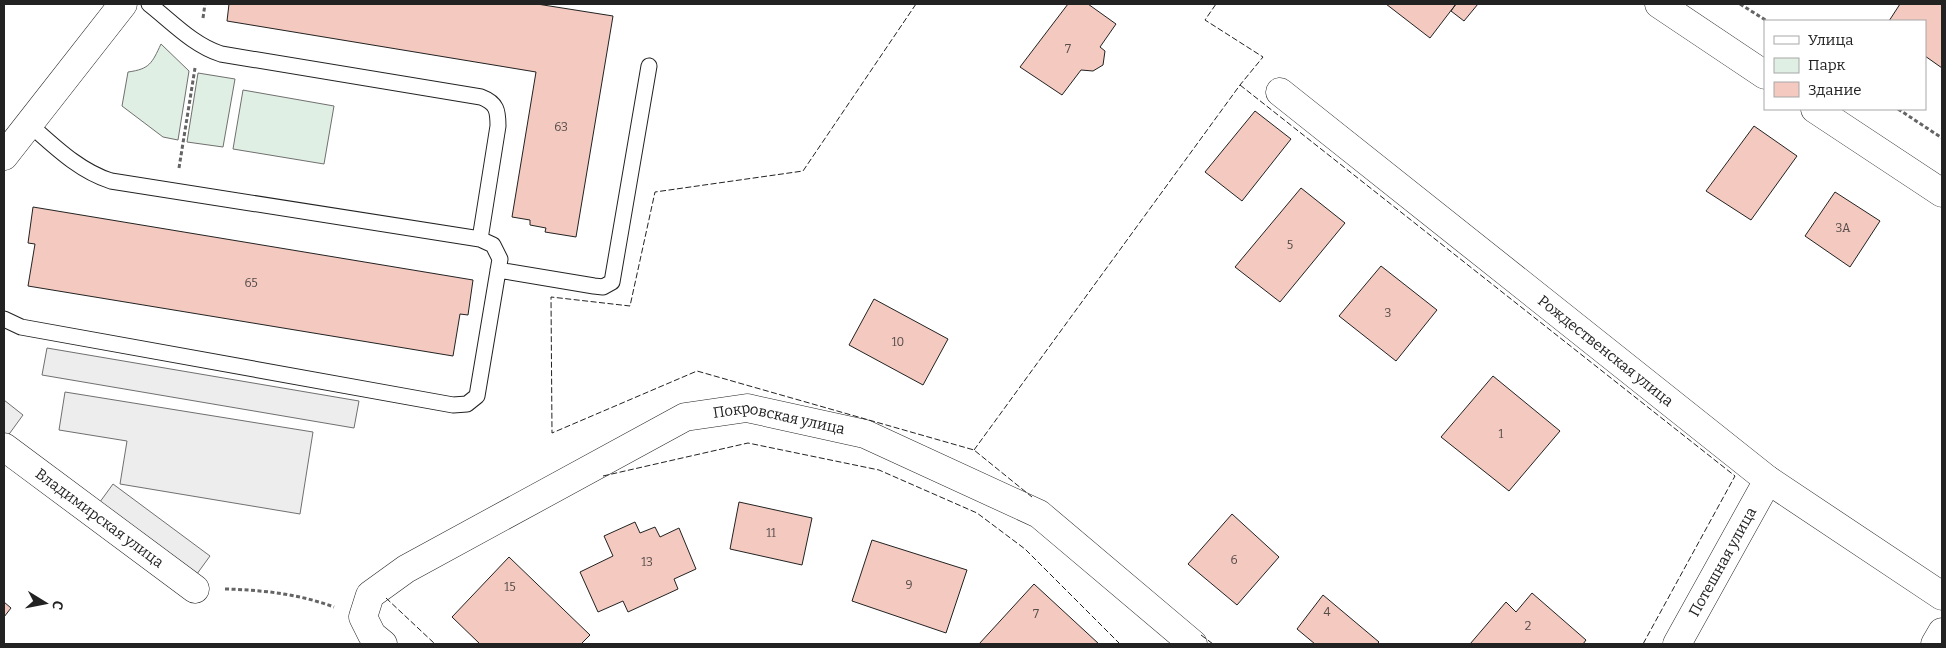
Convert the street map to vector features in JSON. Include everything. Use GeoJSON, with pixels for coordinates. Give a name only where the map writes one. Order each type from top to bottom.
{"type":"FeatureCollection","features":[{"type":"Feature","properties":{"kind":"street"},"geometry":{"type":"LineString","coordinates":[[4,156],[123,4]]}},
{"type":"Feature","properties":{"kind":"street"},"geometry":{"type":"LineString","coordinates":[[1659,4],[1764,74]]}},
{"type":"Feature","properties":{"kind":"street","name":"Рождественская улица"},"geometry":{"type":"LineString","coordinates":[[1280,92],[1768,480],[1942,596]]}},
{"type":"Feature","properties":{"kind":"street"},"geometry":{"type":"LineString","coordinates":[[1816,110],[1942,193]]}},
{"type":"Feature","properties":{"kind":"street","name":"Покровская улица"},"geometry":{"type":"LineString","coordinates":[[363,617],[370,596],[406,569],[685,418],[747,408],[865,434],[1039,514],[1193,644]]}},
{"type":"Feature","properties":{"kind":"street","name":"Владимирская улица"},"geometry":{"type":"LineString","coordinates":[[4,448],[195,589]]}},
{"type":"Feature","properties":{"kind":"street","name":"Потешная улица"},"geometry":{"type":"LineString","coordinates":[[1677,644],[1768,480]]}},
{"type":"Feature","properties":{"kind":"street"},"geometry":{"type":"LineString","coordinates":[[363,617],[372,635],[383,644]]}},
{"type":"Feature","properties":{"kind":"street"},"geometry":{"type":"LineString","coordinates":[[1935,644],[1942,632]]}},
{"type":"Feature","properties":{"kind":"lane"},"geometry":{"type":"LineString","coordinates":[[149,4],[199,44],[221,54],[481,97],[491,101],[498,110],[498,126],[480,239]]}},
{"type":"Feature","properties":{"kind":"lane"},"geometry":{"type":"LineString","coordinates":[[498,270],[603,287],[612,282],[649,66]]}},
{"type":"Feature","properties":{"kind":"lane"},"geometry":{"type":"LineString","coordinates":[[4,319],[21,327],[452,405],[467,404],[478,396],[500,259],[493,245],[480,239],[111,181],[95,176],[80,167],[29,124]]}},
{"type":"Feature","properties":{"kind":"path"},"geometry":{"type":"LineString","coordinates":[[175,191],[205,4]]}},
{"type":"Feature","properties":{"kind":"path"},"geometry":{"type":"LineString","coordinates":[[1740,4],[1765,20]]}},
{"type":"Feature","properties":{"kind":"path"},"geometry":{"type":"LineString","coordinates":[[1900,110],[1942,138]]}},
{"type":"Feature","properties":{"kind":"path"},"geometry":{"type":"LineString","coordinates":[[195,589],[269,590],[320,602],[363,617]]}},
{"type":"Feature","properties":{"kind":"green space"},"geometry":{"type":"Polygon","coordinates":[[[161,44],[189,71],[178,140],[163,137],[122,106],[128,72],[146,67],[155,56],[161,44]]]}},
{"type":"Feature","properties":{"kind":"green space"},"geometry":{"type":"Polygon","coordinates":[[[198,73],[235,79],[223,147],[187,142],[198,73]]]}},
{"type":"Feature","properties":{"kind":"green space"},"geometry":{"type":"Polygon","coordinates":[[[243,90],[334,106],[324,164],[233,149],[243,90]]]}},
{"type":"Feature","properties":{"kind":"shaded area"},"geometry":{"type":"Polygon","coordinates":[[[47,348],[359,401],[354,428],[42,375],[47,348]]]}},
{"type":"Feature","properties":{"kind":"shaded area"},"geometry":{"type":"Polygon","coordinates":[[[65,392],[313,432],[300,514],[120,484],[127,441],[59,430],[65,392]]]}},
{"type":"Feature","properties":{"kind":"shaded area"},"geometry":{"type":"Polygon","coordinates":[[[4,400],[23,415],[7,437],[4,434],[4,400]]]}},
{"type":"Feature","properties":{"kind":"shaded area"},"geometry":{"type":"Polygon","coordinates":[[[113,484],[210,556],[194,578],[97,506],[113,484]]]}},
{"type":"Feature","properties":{"kind":"building"},"geometry":{"type":"Polygon","coordinates":[[[229,4],[537,4],[613,16],[576,237],[545,232],[546,228],[530,225],[530,220],[512,217],[536,72],[227,21],[229,4]]]}},
{"type":"Feature","properties":{"kind":"building"},"geometry":{"type":"Polygon","coordinates":[[[1068,4],[1088,4],[1116,24],[1100,47],[1105,51],[1103,65],[1093,71],[1081,70],[1062,95],[1020,67],[1068,4]]]}},
{"type":"Feature","properties":{"kind":"building"},"geometry":{"type":"Polygon","coordinates":[[[1386,4],[1456,4],[1430,38],[1386,4]]]}},
{"type":"Feature","properties":{"kind":"building"},"geometry":{"type":"Polygon","coordinates":[[[1456,4],[1478,4],[1464,21],[1451,11],[1456,4]]]}},
{"type":"Feature","properties":{"kind":"building"},"geometry":{"type":"Polygon","coordinates":[[[1900,4],[1942,4],[1942,68],[1926,57],[1926,20],[1890,20],[1900,4]]]}},
{"type":"Feature","properties":{"kind":"building"},"geometry":{"type":"Polygon","coordinates":[[[1255,111],[1291,139],[1242,201],[1205,172],[1255,111]]]}},
{"type":"Feature","properties":{"kind":"building"},"geometry":{"type":"Polygon","coordinates":[[[1754,126],[1797,156],[1751,220],[1706,191],[1754,126]]]}},
{"type":"Feature","properties":{"kind":"building"},"geometry":{"type":"Polygon","coordinates":[[[1301,188],[1345,223],[1280,302],[1235,267],[1301,188]]]}},
{"type":"Feature","properties":{"kind":"building"},"geometry":{"type":"Polygon","coordinates":[[[1835,192],[1880,221],[1850,267],[1805,236],[1835,192]]]}},
{"type":"Feature","properties":{"kind":"building"},"geometry":{"type":"Polygon","coordinates":[[[33,207],[473,280],[468,315],[460,314],[453,356],[28,286],[35,244],[28,243],[33,207]]]}},
{"type":"Feature","properties":{"kind":"building"},"geometry":{"type":"Polygon","coordinates":[[[1381,266],[1437,310],[1396,361],[1339,316],[1381,266]]]}},
{"type":"Feature","properties":{"kind":"building"},"geometry":{"type":"Polygon","coordinates":[[[874,299],[948,339],[923,385],[849,345],[874,299]]]}},
{"type":"Feature","properties":{"kind":"building"},"geometry":{"type":"Polygon","coordinates":[[[1493,376],[1560,431],[1509,491],[1441,437],[1493,376]]]}},
{"type":"Feature","properties":{"kind":"building"},"geometry":{"type":"Polygon","coordinates":[[[739,502],[812,518],[802,565],[730,549],[739,502]]]}},
{"type":"Feature","properties":{"kind":"building"},"geometry":{"type":"Polygon","coordinates":[[[1232,514],[1279,557],[1237,605],[1188,564],[1232,514]]]}},
{"type":"Feature","properties":{"kind":"building"},"geometry":{"type":"Polygon","coordinates":[[[635,522],[640,533],[655,527],[660,537],[679,528],[696,569],[674,579],[678,589],[628,612],[623,601],[598,612],[580,572],[613,556],[604,536],[635,522]]]}},
{"type":"Feature","properties":{"kind":"building"},"geometry":{"type":"Polygon","coordinates":[[[872,540],[967,570],[946,633],[852,601],[872,540]]]}},
{"type":"Feature","properties":{"kind":"building"},"geometry":{"type":"Polygon","coordinates":[[[509,557],[590,635],[581,644],[480,644],[452,617],[509,557]]]}},
{"type":"Feature","properties":{"kind":"building"},"geometry":{"type":"Polygon","coordinates":[[[1034,584],[1099,644],[979,644],[1034,584]]]}},
{"type":"Feature","properties":{"kind":"building"},"geometry":{"type":"Polygon","coordinates":[[[1532,593],[1586,640],[1583,644],[1470,644],[1506,602],[1516,612],[1532,593]]]}},
{"type":"Feature","properties":{"kind":"building"},"geometry":{"type":"Polygon","coordinates":[[[1323,595],[1379,642],[1377,644],[1315,644],[1297,629],[1323,595]]]}},
{"type":"Feature","properties":{"kind":"building"},"geometry":{"type":"Polygon","coordinates":[[[4,602],[11,608],[4,617],[4,602]]]}},
{"type":"Feature","properties":{"kind":"fence"},"geometry":{"type":"LineString","coordinates":[[916,4],[803,171],[655,192],[630,306],[551,297],[552,433],[697,371],[974,450],[1032,497]]}},
{"type":"Feature","properties":{"kind":"fence"},"geometry":{"type":"LineString","coordinates":[[974,450],[1240,85],[1263,57],[1205,20],[1216,4]]}},
{"type":"Feature","properties":{"kind":"fence"},"geometry":{"type":"LineString","coordinates":[[1240,85],[1735,476],[1643,644]]}},
{"type":"Feature","properties":{"kind":"fence"},"geometry":{"type":"LineString","coordinates":[[603,476],[748,443],[879,470],[977,513],[1025,549],[1120,644]]}},
{"type":"Feature","properties":{"kind":"fence"},"geometry":{"type":"LineString","coordinates":[[386,598],[435,644]]}},
{"type":"Feature","properties":{"kind":"fence"},"geometry":{"type":"LineString","coordinates":[[1201,635],[1213,644]]}}]}
